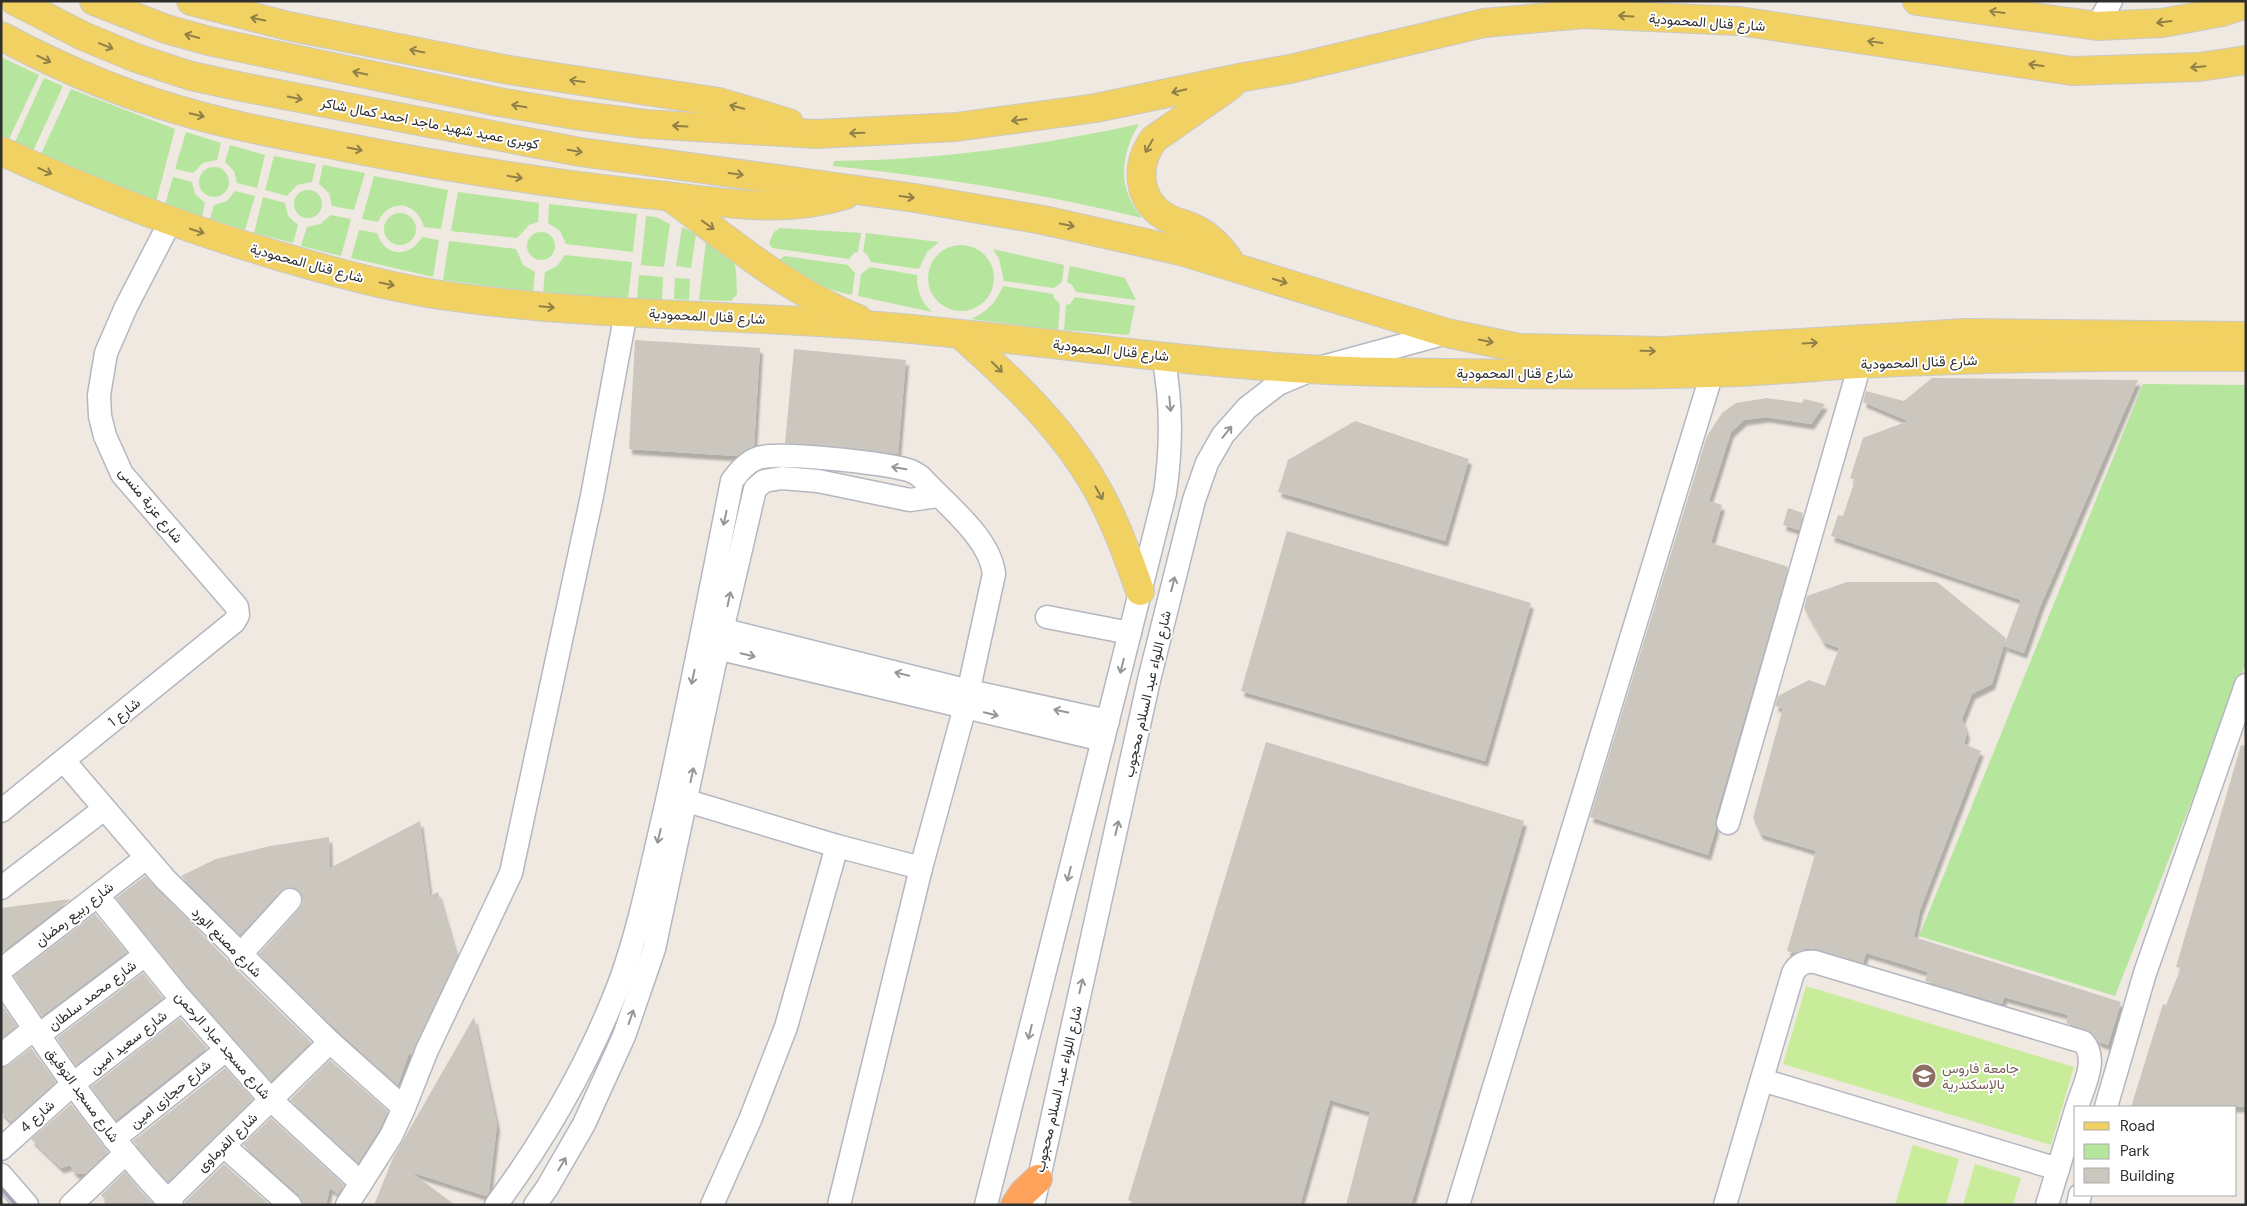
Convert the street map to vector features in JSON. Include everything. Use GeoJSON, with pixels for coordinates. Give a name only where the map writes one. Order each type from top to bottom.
{"type":"FeatureCollection","features":[{"type":"Feature","properties":{"kind":"highway"},"geometry":{"type":"LineString","coordinates":[[1015,1205],[1023,1193],[1036,1192]]}},
{"type":"Feature","properties":{"kind":"main road","name":"كوبرى عميد شهيد ماجد احمد كمال شاكر"},"geometry":{"type":"LineString","coordinates":[[16,1],[83,36],[136,58],[191,76],[580,152],[915,198],[1043,220],[1181,251],[1233,266]]}},
{"type":"Feature","properties":{"kind":"main road"},"geometry":{"type":"LineString","coordinates":[[94,1],[166,29],[257,52],[575,116],[645,124],[816,134]]}},
{"type":"Feature","properties":{"kind":"main road"},"geometry":{"type":"LineString","coordinates":[[191,1],[288,26],[509,70],[719,102],[752,110],[816,134]]}},
{"type":"Feature","properties":{"kind":"main road"},"geometry":{"type":"LineString","coordinates":[[1917,1],[2097,26],[2162,23],[2222,12],[2246,4]]}},
{"type":"Feature","properties":{"kind":"main road","name":"شارع قنال المحمودية"},"geometry":{"type":"LineString","coordinates":[[816,134],[947,128],[1026,119],[1096,108],[1244,76],[1290,69],[1484,23],[1584,14],[1739,22],[2072,71],[2199,67],[2246,60]]}},
{"type":"Feature","properties":{"kind":"main road"},"geometry":{"type":"LineString","coordinates":[[1,36],[74,73],[128,94],[202,116],[296,138],[443,166],[590,188],[767,207],[813,203],[858,191]]}},
{"type":"Feature","properties":{"kind":"main road"},"geometry":{"type":"LineString","coordinates":[[1233,266],[1213,240],[1199,231],[1164,216],[1156,209],[1144,190],[1141,169],[1147,148],[1154,138],[1244,76]]}},
{"type":"Feature","properties":{"kind":"main road","name":"شارع قنال المحمودية"},"geometry":{"type":"LineString","coordinates":[[1,151],[108,198],[170,222],[299,262],[363,279],[428,293],[494,302],[626,312],[887,327],[1311,370],[1712,373],[1860,364],[2099,357],[2246,357]]}},
{"type":"Feature","properties":{"kind":"main road"},"geometry":{"type":"LineString","coordinates":[[669,196],[785,282],[851,316],[887,327]]}},
{"type":"Feature","properties":{"kind":"main road","name":"شارع قنال المحمودية"},"geometry":{"type":"LineString","coordinates":[[1233,266],[1447,333],[1519,348],[1664,351],[1966,333],[2246,336]]}},
{"type":"Feature","properties":{"kind":"main road"},"geometry":{"type":"LineString","coordinates":[[961,334],[1037,406],[1072,449],[1101,496],[1122,543],[1140,591]]}},
{"type":"Feature","properties":{"kind":"street"},"geometry":{"type":"LineString","coordinates":[[2097,26],[2111,1]]}},
{"type":"Feature","properties":{"kind":"street","name":"شارع عزبة منسى"},"geometry":{"type":"LineString","coordinates":[[170,222],[126,307],[106,353],[99,395],[100,416],[107,443],[122,474],[237,608]]}},
{"type":"Feature","properties":{"kind":"street"},"geometry":{"type":"LineString","coordinates":[[347,1205],[391,1136],[427,1050],[503,893],[516,857],[592,496],[626,312]]}},
{"type":"Feature","properties":{"kind":"street","name":"شارع اللواء عبد السلام محجوب"},"geometry":{"type":"LineString","coordinates":[[1036,1192],[1149,680],[1194,500],[1208,463],[1223,435],[1241,415],[1278,384],[1311,370],[1447,333]]}},
{"type":"Feature","properties":{"kind":"street"},"geometry":{"type":"LineString","coordinates":[[986,1205],[1165,493],[1169,466],[1171,410],[1163,356]]}},
{"type":"Feature","properties":{"kind":"street"},"geometry":{"type":"LineString","coordinates":[[1728,823],[1860,364]]}},
{"type":"Feature","properties":{"kind":"street"},"geometry":{"type":"LineString","coordinates":[[1458,1205],[1712,373]]}},
{"type":"Feature","properties":{"kind":"street"},"geometry":{"type":"LineString","coordinates":[[536,1205],[548,1188],[584,1124],[624,1036],[654,949],[677,798],[711,637],[732,480],[741,469],[751,462],[769,456],[844,460],[910,470],[921,477],[979,539],[992,562],[994,574],[967,699],[921,868],[839,1205]]}},
{"type":"Feature","properties":{"kind":"street"},"geometry":{"type":"LineString","coordinates":[[711,637],[755,489],[764,481],[782,478],[818,481],[910,500],[938,496]]}},
{"type":"Feature","properties":{"kind":"street"},"geometry":{"type":"LineString","coordinates":[[732,480],[755,489]]}},
{"type":"Feature","properties":{"kind":"street","name":"شارع 1"},"geometry":{"type":"LineString","coordinates":[[1,811],[234,622],[238,615],[237,608]]}},
{"type":"Feature","properties":{"kind":"street"},"geometry":{"type":"LineString","coordinates":[[1047,617],[1130,633]]}},
{"type":"Feature","properties":{"kind":"street"},"geometry":{"type":"LineString","coordinates":[[711,637],[1106,731]]}},
{"type":"Feature","properties":{"kind":"street"},"geometry":{"type":"LineString","coordinates":[[2106,1106],[2145,973],[2246,685]]}},
{"type":"Feature","properties":{"kind":"street","name":"شارع مصنع الورد"},"geometry":{"type":"LineString","coordinates":[[64,761],[146,858],[240,955],[330,1042],[404,1108]]}},
{"type":"Feature","properties":{"kind":"street"},"geometry":{"type":"LineString","coordinates":[[677,798],[837,846],[921,868]]}},
{"type":"Feature","properties":{"kind":"street"},"geometry":{"type":"LineString","coordinates":[[496,1205],[528,1162],[568,1095],[620,980],[677,798]]}},
{"type":"Feature","properties":{"kind":"street"},"geometry":{"type":"LineString","coordinates":[[1,888],[104,809]]}},
{"type":"Feature","properties":{"kind":"street"},"geometry":{"type":"LineString","coordinates":[[712,1205],[750,1120],[786,1027],[837,846]]}},
{"type":"Feature","properties":{"kind":"street","name":"شارع ربيع رمضان"},"geometry":{"type":"LineString","coordinates":[[1,970],[146,858]]}},
{"type":"Feature","properties":{"kind":"street","name":"شارع مسجد عباد الرحمن"},"geometry":{"type":"LineString","coordinates":[[98,896],[182,1000],[271,1100],[361,1183]]}},
{"type":"Feature","properties":{"kind":"street"},"geometry":{"type":"LineString","coordinates":[[240,955],[290,900]]}},
{"type":"Feature","properties":{"kind":"street","name":"شارع محمد سلطان"},"geometry":{"type":"LineString","coordinates":[[1,1055],[145,955]]}},
{"type":"Feature","properties":{"kind":"street"},"geometry":{"type":"LineString","coordinates":[[1725,1205],[1793,973],[1804,962],[1815,962],[2083,1042],[2091,1054],[2077,1106]]}},
{"type":"Feature","properties":{"kind":"street","name":"شارع مسجد التوفيق"},"geometry":{"type":"LineString","coordinates":[[1,980],[73,1084],[120,1146],[170,1203]]}},
{"type":"Feature","properties":{"kind":"street","name":"شارع سعيد امين"},"geometry":{"type":"LineString","coordinates":[[73,1084],[182,1000]]}},
{"type":"Feature","properties":{"kind":"street","name":"شارع الفرماوى"},"geometry":{"type":"LineString","coordinates":[[170,1203],[224,1146],[330,1042]]}},
{"type":"Feature","properties":{"kind":"street","name":"شارع حجازى امين"},"geometry":{"type":"LineString","coordinates":[[71,1205],[120,1146],[226,1050]]}},
{"type":"Feature","properties":{"kind":"street"},"geometry":{"type":"LineString","coordinates":[[1762,1080],[2058,1169]]}},
{"type":"Feature","properties":{"kind":"street","name":"شارع 4"},"geometry":{"type":"LineString","coordinates":[[1,1148],[73,1084]]}},
{"type":"Feature","properties":{"kind":"street"},"geometry":{"type":"LineString","coordinates":[[2047,1205],[2074,1116]]}},
{"type":"Feature","properties":{"kind":"street"},"geometry":{"type":"LineString","coordinates":[[224,1146],[290,1205]]}},
{"type":"Feature","properties":{"kind":"street"},"geometry":{"type":"LineString","coordinates":[[1,1175],[27,1205]]}},
{"type":"Feature","properties":{"kind":"green space"},"geometry":{"type":"Polygon","coordinates":[[[1,57],[39,75],[9,139],[1,135],[1,57]]]}},
{"type":"Feature","properties":{"kind":"green space"},"geometry":{"type":"Polygon","coordinates":[[[44,78],[63,86],[33,151],[15,142],[44,78]]]}},
{"type":"Feature","properties":{"kind":"green space"},"geometry":{"type":"Polygon","coordinates":[[[71,89],[175,129],[156,202],[79,172],[41,154],[71,89]]]}},
{"type":"Feature","properties":{"kind":"green space"},"geometry":{"type":"Polygon","coordinates":[[[1139,124],[1128,148],[1124,172],[1128,195],[1142,218],[989,187],[833,166],[834,161],[949,155],[1025,145],[1139,124]]]}},
{"type":"Feature","properties":{"kind":"green space"},"geometry":{"type":"Polygon","coordinates":[[[186,132],[221,143],[217,160],[203,163],[193,173],[175,169],[186,132]]]}},
{"type":"Feature","properties":{"kind":"green space"},"geometry":{"type":"Polygon","coordinates":[[[230,145],[265,155],[257,188],[237,183],[234,171],[225,162],[230,145]]]}},
{"type":"Feature","properties":{"kind":"green space"},"geometry":{"type":"Polygon","coordinates":[[[274,156],[316,164],[312,182],[297,185],[287,196],[265,190],[274,156]]]}},
{"type":"Feature","properties":{"kind":"green space"},"geometry":{"type":"Polygon","coordinates":[[[323,165],[365,173],[354,210],[332,206],[329,193],[319,184],[323,165]]]}},
{"type":"Feature","properties":{"kind":"green space"},"geometry":{"type":"Polygon","coordinates":[[[214,167],[225,171],[229,182],[225,193],[214,197],[203,193],[199,182],[203,171],[214,167]]]}},
{"type":"Feature","properties":{"kind":"green space"},"geometry":{"type":"Polygon","coordinates":[[[374,176],[448,190],[441,229],[424,227],[416,212],[403,206],[389,209],[378,222],[362,219],[374,176]]]}},
{"type":"Feature","properties":{"kind":"green space"},"geometry":{"type":"Polygon","coordinates":[[[173,177],[192,182],[195,194],[205,203],[202,217],[165,205],[173,177]]]}},
{"type":"Feature","properties":{"kind":"green space"},"geometry":{"type":"Polygon","coordinates":[[[308,190],[318,194],[322,204],[318,214],[308,218],[298,214],[294,204],[298,194],[308,190]]]}},
{"type":"Feature","properties":{"kind":"green space"},"geometry":{"type":"Polygon","coordinates":[[[235,191],[255,196],[245,230],[210,219],[214,205],[227,201],[235,191]]]}},
{"type":"Feature","properties":{"kind":"green space"},"geometry":{"type":"Polygon","coordinates":[[[458,192],[539,203],[538,222],[529,225],[517,238],[451,231],[458,192]]]}},
{"type":"Feature","properties":{"kind":"green space"},"geometry":{"type":"Polygon","coordinates":[[[263,197],[285,203],[288,216],[298,225],[293,243],[254,233],[263,197]]]}},
{"type":"Feature","properties":{"kind":"green space"},"geometry":{"type":"Polygon","coordinates":[[[549,204],[637,214],[633,252],[566,244],[560,231],[548,223],[549,204]]]}},
{"type":"Feature","properties":{"kind":"green space"},"geometry":{"type":"Polygon","coordinates":[[[400,213],[406,214],[411,218],[415,223],[415,235],[411,240],[406,244],[400,245],[394,244],[389,240],[385,235],[384,229],[385,223],[389,218],[394,214],[400,213]]]}},
{"type":"Feature","properties":{"kind":"green space"},"geometry":{"type":"Polygon","coordinates":[[[331,215],[351,219],[341,256],[301,246],[307,227],[320,224],[331,215]]]}},
{"type":"Feature","properties":{"kind":"green space"},"geometry":{"type":"Polygon","coordinates":[[[646,216],[656,217],[670,224],[664,267],[641,265],[646,216]]]}},
{"type":"Feature","properties":{"kind":"green space"},"geometry":{"type":"Polygon","coordinates":[[[682,227],[696,234],[691,268],[676,266],[682,227]]]}},
{"type":"Feature","properties":{"kind":"green space"},"geometry":{"type":"Polygon","coordinates":[[[780,228],[861,233],[858,252],[854,253],[849,259],[772,248],[769,243],[774,232],[780,228]]]}},
{"type":"Feature","properties":{"kind":"green space"},"geometry":{"type":"Polygon","coordinates":[[[359,230],[377,233],[386,247],[398,252],[405,252],[411,249],[422,237],[439,240],[433,277],[351,258],[359,230]]]}},
{"type":"Feature","properties":{"kind":"green space"},"geometry":{"type":"Polygon","coordinates":[[[541,232],[551,236],[555,246],[551,256],[541,260],[531,256],[527,246],[531,236],[541,232]]]}},
{"type":"Feature","properties":{"kind":"green space"},"geometry":{"type":"Polygon","coordinates":[[[866,233],[939,242],[927,252],[919,269],[871,262],[867,254],[863,252],[866,233]]]}},
{"type":"Feature","properties":{"kind":"green space"},"geometry":{"type":"Polygon","coordinates":[[[449,241],[516,249],[523,265],[535,272],[533,292],[443,280],[449,241]]]}},
{"type":"Feature","properties":{"kind":"green space"},"geometry":{"type":"Polygon","coordinates":[[[706,241],[733,260],[736,272],[737,294],[731,301],[699,300],[706,241]]]}},
{"type":"Feature","properties":{"kind":"green space"},"geometry":{"type":"Polygon","coordinates":[[[954,245],[968,245],[980,250],[989,259],[994,271],[992,291],[985,302],[968,311],[954,311],[942,306],[933,297],[928,285],[928,271],[933,259],[942,250],[954,245]]]}},
{"type":"Feature","properties":{"kind":"green space"},"geometry":{"type":"Polygon","coordinates":[[[993,249],[1064,265],[1062,282],[1054,288],[1004,281],[999,259],[993,249]]]}},
{"type":"Feature","properties":{"kind":"green space"},"geometry":{"type":"Polygon","coordinates":[[[565,255],[632,262],[628,299],[543,294],[545,272],[557,266],[565,255]]]}},
{"type":"Feature","properties":{"kind":"green space"},"geometry":{"type":"Polygon","coordinates":[[[784,256],[848,265],[855,273],[852,295],[822,286],[804,278],[779,260],[784,256]]]}},
{"type":"Feature","properties":{"kind":"green space"},"geometry":{"type":"Polygon","coordinates":[[[1070,266],[1125,278],[1136,300],[1076,292],[1072,285],[1067,282],[1070,266]]]}},
{"type":"Feature","properties":{"kind":"green space"},"geometry":{"type":"Polygon","coordinates":[[[870,267],[917,275],[920,295],[932,312],[858,296],[861,274],[870,267]]]}},
{"type":"Feature","properties":{"kind":"green space"},"geometry":{"type":"Polygon","coordinates":[[[639,275],[663,277],[662,301],[637,299],[639,275]]]}},
{"type":"Feature","properties":{"kind":"green space"},"geometry":{"type":"Polygon","coordinates":[[[675,278],[690,279],[689,300],[674,299],[675,278]]]}},
{"type":"Feature","properties":{"kind":"green space"},"geometry":{"type":"Polygon","coordinates":[[[1003,286],[1053,294],[1060,304],[1058,330],[971,319],[990,306],[1003,286]]]}},
{"type":"Feature","properties":{"kind":"green space"},"geometry":{"type":"Polygon","coordinates":[[[1075,297],[1135,306],[1129,335],[1064,330],[1066,305],[1070,304],[1075,297]]]}},
{"type":"Feature","properties":{"kind":"green space"},"geometry":{"type":"Polygon","coordinates":[[[2143,384],[2246,385],[2246,663],[2115,996],[1919,936],[2143,384]]]}},
{"type":"Feature","properties":{"kind":"green space"},"geometry":{"type":"Polygon","coordinates":[[[1806,986],[2074,1067],[2051,1145],[1783,1064],[1806,986]]]}},
{"type":"Feature","properties":{"kind":"green space"},"geometry":{"type":"Polygon","coordinates":[[[1913,1145],[1959,1159],[1946,1205],[1895,1205],[1913,1145]]]}},
{"type":"Feature","properties":{"kind":"green space"},"geometry":{"type":"Polygon","coordinates":[[[1975,1164],[2021,1178],[2013,1205],[1963,1205],[1975,1164]]]}},
{"type":"Feature","properties":{"kind":"building"},"geometry":{"type":"Polygon","coordinates":[[[635,340],[760,348],[754,446],[736,456],[629,449],[635,340]]]}},
{"type":"Feature","properties":{"kind":"building"},"geometry":{"type":"Polygon","coordinates":[[[794,349],[906,360],[898,454],[833,446],[785,443],[794,349]]]}},
{"type":"Feature","properties":{"kind":"building"},"geometry":{"type":"Polygon","coordinates":[[[1932,378],[2138,380],[2040,607],[2024,653],[2004,646],[2021,600],[1831,536],[1838,515],[1843,516],[1855,480],[1850,478],[1863,438],[1908,421],[1863,402],[1866,391],[1904,401],[1932,378]]]}},
{"type":"Feature","properties":{"kind":"building"},"geometry":{"type":"Polygon","coordinates":[[[1767,398],[1802,403],[1804,399],[1825,404],[1811,424],[1766,417],[1744,420],[1731,432],[1709,501],[1722,505],[1711,543],[1788,568],[1715,819],[1716,828],[1708,855],[1590,817],[1707,436],[1722,413],[1736,403],[1767,398]]]}},
{"type":"Feature","properties":{"kind":"building"},"geometry":{"type":"Polygon","coordinates":[[[1355,421],[1469,459],[1445,541],[1278,492],[1288,460],[1355,421]]]}},
{"type":"Feature","properties":{"kind":"building"},"geometry":{"type":"Polygon","coordinates":[[[1788,508],[1803,513],[1799,530],[1783,525],[1788,508]]]}},
{"type":"Feature","properties":{"kind":"building"},"geometry":{"type":"Polygon","coordinates":[[[1287,531],[1531,603],[1485,761],[1241,691],[1287,531]]]}},
{"type":"Feature","properties":{"kind":"building"},"geometry":{"type":"Polygon","coordinates":[[[1847,582],[1937,582],[2006,638],[1992,684],[1972,694],[1962,719],[1967,733],[1964,744],[1981,751],[1920,910],[1914,937],[2121,1002],[2108,1045],[2099,1042],[2087,1030],[2066,1023],[2068,1015],[2004,997],[2002,1004],[1925,981],[1928,972],[1866,953],[1863,963],[1816,949],[1805,949],[1794,953],[1787,951],[1816,851],[1760,834],[1753,818],[1783,708],[1775,706],[1778,696],[1809,680],[1825,686],[1839,648],[1823,642],[1804,608],[1807,596],[1847,582]]]}},
{"type":"Feature","properties":{"kind":"building"},"geometry":{"type":"Polygon","coordinates":[[[1266,742],[1524,821],[1411,1205],[1346,1205],[1370,1112],[1330,1100],[1300,1205],[1139,1205],[1128,1200],[1266,742]]]}},
{"type":"Feature","properties":{"kind":"building"},"geometry":{"type":"Polygon","coordinates":[[[2241,745],[2246,746],[2246,1107],[2131,1106],[2163,1004],[2166,1005],[2181,968],[2176,967],[2241,745]]]}},
{"type":"Feature","properties":{"kind":"building"},"geometry":{"type":"Polygon","coordinates":[[[420,821],[430,896],[438,892],[457,957],[411,1055],[409,1053],[398,1085],[339,1032],[259,954],[300,908],[303,902],[299,891],[292,887],[281,891],[240,935],[181,876],[216,859],[270,846],[329,837],[330,868],[420,821]]]}},
{"type":"Feature","properties":{"kind":"building"},"geometry":{"type":"Polygon","coordinates":[[[145,876],[311,1042],[271,1081],[187,986],[116,898],[145,876]]]}},
{"type":"Feature","properties":{"kind":"building"},"geometry":{"type":"Polygon","coordinates":[[[71,899],[1,953],[1,908],[71,899]]]}},
{"type":"Feature","properties":{"kind":"building"},"geometry":{"type":"Polygon","coordinates":[[[95,914],[127,952],[42,1016],[14,976],[95,914]]]}},
{"type":"Feature","properties":{"kind":"building"},"geometry":{"type":"Polygon","coordinates":[[[143,973],[163,998],[76,1065],[57,1038],[143,973]]]}},
{"type":"Feature","properties":{"kind":"building"},"geometry":{"type":"Polygon","coordinates":[[[1,1004],[17,1026],[1,1038],[1,1004]]]}},
{"type":"Feature","properties":{"kind":"building"},"geometry":{"type":"Polygon","coordinates":[[[474,1017],[497,1125],[489,1192],[486,1196],[411,1172],[455,1205],[374,1205],[393,1158],[474,1017]]]}},
{"type":"Feature","properties":{"kind":"building"},"geometry":{"type":"Polygon","coordinates":[[[180,1018],[207,1048],[116,1120],[91,1087],[180,1018]]]}},
{"type":"Feature","properties":{"kind":"building"},"geometry":{"type":"Polygon","coordinates":[[[31,1048],[56,1082],[11,1122],[1,1112],[1,1068],[9,1065],[31,1048]]]}},
{"type":"Feature","properties":{"kind":"building"},"geometry":{"type":"Polygon","coordinates":[[[330,1060],[388,1111],[379,1130],[358,1163],[290,1100],[330,1060]]]}},
{"type":"Feature","properties":{"kind":"building"},"geometry":{"type":"Polygon","coordinates":[[[225,1068],[253,1099],[168,1182],[133,1141],[225,1068]]]}},
{"type":"Feature","properties":{"kind":"building"},"geometry":{"type":"Polygon","coordinates":[[[71,1104],[108,1152],[85,1174],[75,1173],[70,1165],[61,1168],[31,1139],[71,1104]]]}},
{"type":"Feature","properties":{"kind":"building"},"geometry":{"type":"Polygon","coordinates":[[[271,1118],[344,1185],[338,1194],[330,1188],[326,1205],[303,1205],[299,1195],[243,1145],[271,1118]]]}},
{"type":"Feature","properties":{"kind":"building"},"geometry":{"type":"Polygon","coordinates":[[[224,1164],[270,1205],[185,1205],[185,1202],[224,1164]]]}},
{"type":"Feature","properties":{"kind":"building"},"geometry":{"type":"Polygon","coordinates":[[[125,1172],[154,1205],[110,1205],[101,1195],[125,1172]]]}},
{"type":"Feature","properties":{"kind":"railway"},"geometry":{"type":"LineString","coordinates":[[1,1188],[16,1205]]}},
{"type":"Feature","properties":{"kind":"place","name":"جامعة فاروس بالإسكندرية"},"geometry":{"type":"Point","coordinates":[1924,1076]}}]}
